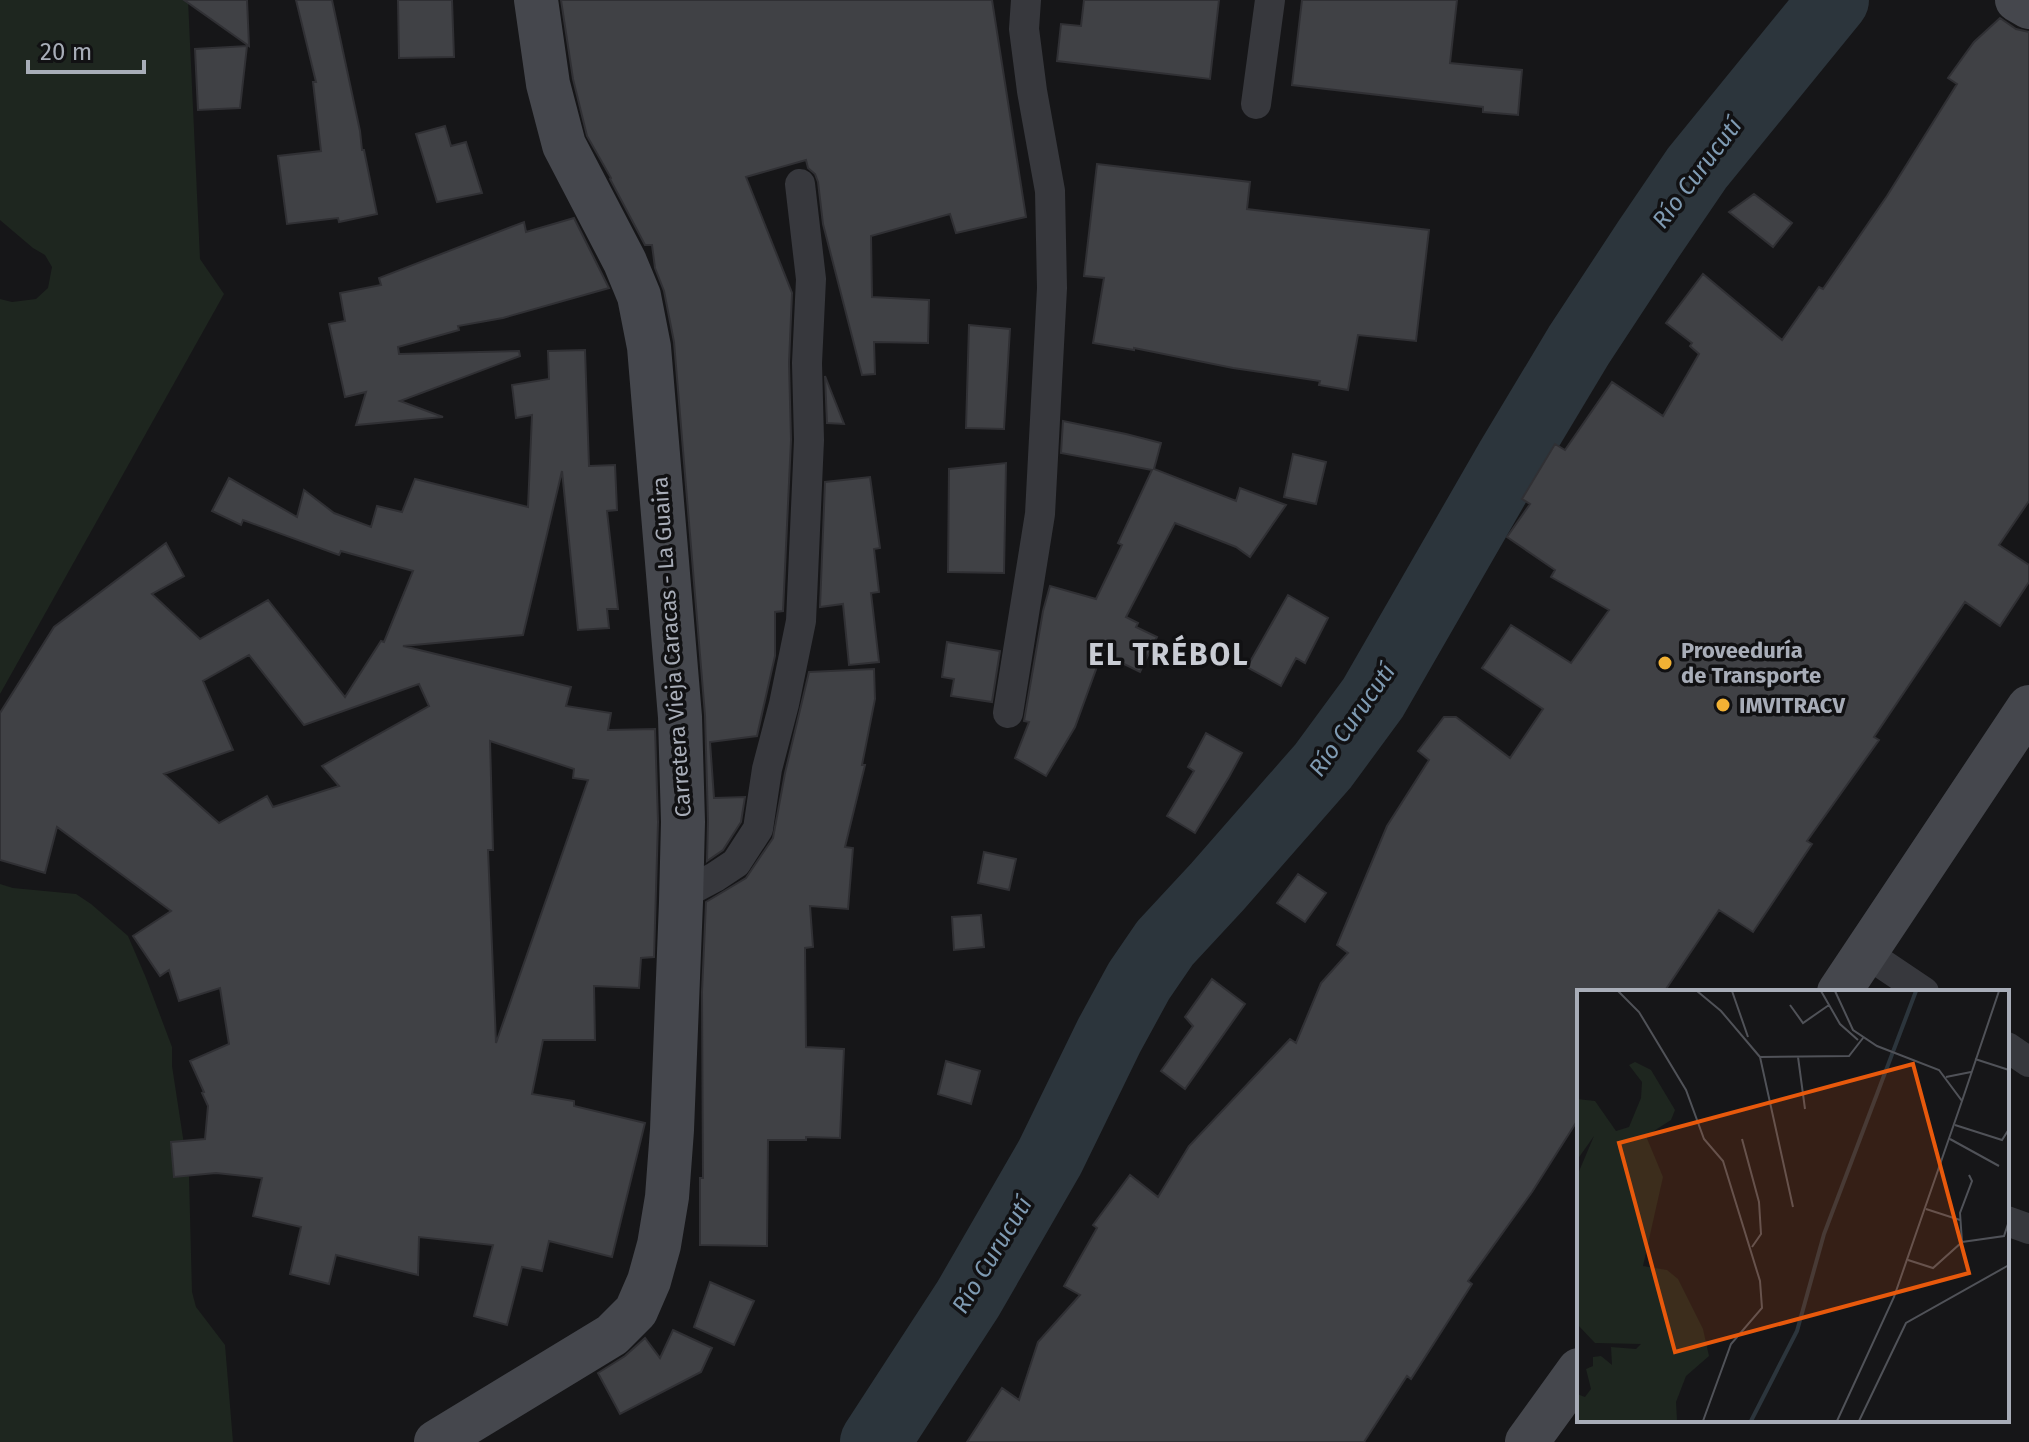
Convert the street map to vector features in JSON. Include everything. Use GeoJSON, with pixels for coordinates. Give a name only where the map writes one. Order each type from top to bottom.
{"type":"FeatureCollection","features":[{"type":"Feature","properties":{"kind":"main road","name":"Carretera Vieja Caracas - La Guaira"},"geometry":{"type":"LineString","coordinates":[[436,1442],[612,1335],[636,1311],[656,1257],[667,1197],[672,1130],[683,822],[680,717],[649,347],[639,296],[625,262],[564,145],[548,84],[536,0]]}},
{"type":"Feature","properties":{"kind":"main road"},"geometry":{"type":"LineString","coordinates":[[2017,0],[2029,7]]}},
{"type":"Feature","properties":{"kind":"main road"},"geometry":{"type":"LineString","coordinates":[[1840,990],[2029,707]]}},
{"type":"Feature","properties":{"kind":"main road"},"geometry":{"type":"LineString","coordinates":[[1527,1442],[1577,1373]]}},
{"type":"Feature","properties":{"kind":"street"},"geometry":{"type":"LineString","coordinates":[[1008,713],[1040,514],[1052,288],[1050,191],[1024,29],[1026,0]]}},
{"type":"Feature","properties":{"kind":"street"},"geometry":{"type":"LineString","coordinates":[[1256,104],[1270,0]]}},
{"type":"Feature","properties":{"kind":"street"},"geometry":{"type":"LineString","coordinates":[[681,902],[683,894],[736,863],[758,829],[767,769],[801,621],[809,440],[807,363],[811,279],[800,184]]}},
{"type":"Feature","properties":{"kind":"street"},"geometry":{"type":"LineString","coordinates":[[1866,953],[1921,990]]}},
{"type":"Feature","properties":{"kind":"street"},"geometry":{"type":"LineString","coordinates":[[2009,1048],[2029,1062]]}},
{"type":"Feature","properties":{"kind":"street"},"geometry":{"type":"LineString","coordinates":[[2009,1222],[2029,1229]]}},
{"type":"Feature","properties":{"kind":"shaded area"},"geometry":{"type":"Polygon","coordinates":[[[0,0],[188,0],[200,259],[224,294],[0,694],[0,299],[12,302],[36,299],[48,288],[52,267],[45,255],[0,220],[0,0]]]}},
{"type":"Feature","properties":{"kind":"shaded area"},"geometry":{"type":"Polygon","coordinates":[[[0,884],[76,894],[128,936],[146,978],[172,1047],[172,1066],[189,1177],[192,1292],[196,1307],[225,1345],[233,1442],[0,1442],[0,884]]]}},
{"type":"Feature","properties":{"kind":"building"},"geometry":{"type":"Polygon","coordinates":[[[184,0],[247,0],[249,46],[184,0]]]}},
{"type":"Feature","properties":{"kind":"building"},"geometry":{"type":"Polygon","coordinates":[[[296,0],[332,0],[377,214],[339,222],[338,218],[287,224],[278,156],[321,151],[313,82],[316,82],[296,0]]]}},
{"type":"Feature","properties":{"kind":"building"},"geometry":{"type":"Polygon","coordinates":[[[398,0],[452,0],[454,57],[399,58],[398,0]]]}},
{"type":"Feature","properties":{"kind":"building"},"geometry":{"type":"Polygon","coordinates":[[[561,0],[992,0],[1026,217],[956,233],[950,214],[871,236],[872,297],[929,300],[928,343],[874,342],[875,374],[862,375],[823,224],[815,174],[808,168],[806,160],[746,177],[792,293],[789,363],[791,440],[783,611],[775,612],[775,656],[757,736],[710,742],[714,798],[745,797],[741,822],[723,850],[707,861],[705,715],[674,342],[652,245],[645,245],[587,136],[573,79],[561,0]]]}},
{"type":"Feature","properties":{"kind":"building"},"geometry":{"type":"Polygon","coordinates":[[[1084,0],[1219,0],[1210,79],[1057,61],[1061,24],[1081,26],[1084,0]]]}},
{"type":"Feature","properties":{"kind":"building"},"geometry":{"type":"Polygon","coordinates":[[[1302,0],[1457,0],[1450,63],[1522,70],[1518,115],[1483,112],[1483,107],[1292,85],[1302,0]]]}},
{"type":"Feature","properties":{"kind":"building"},"geometry":{"type":"Polygon","coordinates":[[[2000,18],[2016,29],[2029,32],[2029,501],[1999,545],[2029,565],[2029,582],[2000,626],[1965,602],[1874,737],[1879,740],[1807,841],[1812,844],[1753,932],[1719,910],[1665,990],[1577,990],[1577,1121],[1532,1192],[1468,1281],[1472,1284],[1411,1379],[1407,1376],[1364,1442],[967,1442],[1002,1388],[1019,1400],[1038,1342],[1080,1295],[1064,1286],[1097,1228],[1093,1225],[1130,1175],[1158,1197],[1189,1146],[1290,1039],[1296,1043],[1321,983],[1348,953],[1337,945],[1387,826],[1429,760],[1418,751],[1444,717],[1456,717],[1510,758],[1543,709],[1482,668],[1511,625],[1571,663],[1609,610],[1551,577],[1555,570],[1507,537],[1530,504],[1522,499],[1555,444],[1565,450],[1612,382],[1663,416],[1699,354],[1690,346],[1692,343],[1666,323],[1703,274],[1782,340],[1819,287],[1823,289],[1887,196],[1957,84],[1948,78],[1974,42],[2000,18]]]}},
{"type":"Feature","properties":{"kind":"building"},"geometry":{"type":"Polygon","coordinates":[[[247,46],[240,108],[198,110],[195,49],[247,46]]]}},
{"type":"Feature","properties":{"kind":"building"},"geometry":{"type":"Polygon","coordinates":[[[445,126],[451,146],[466,142],[482,193],[437,202],[416,134],[445,126]]]}},
{"type":"Feature","properties":{"kind":"building"},"geometry":{"type":"Polygon","coordinates":[[[1097,164],[1250,182],[1247,209],[1429,230],[1416,341],[1358,335],[1348,390],[1319,385],[1320,381],[1093,343],[1104,278],[1084,276],[1097,164]]]}},
{"type":"Feature","properties":{"kind":"building"},"geometry":{"type":"Polygon","coordinates":[[[1754,194],[1792,223],[1773,247],[1729,212],[1754,194]]]}},
{"type":"Feature","properties":{"kind":"building"},"geometry":{"type":"Polygon","coordinates":[[[574,218],[609,288],[503,318],[458,326],[459,330],[398,347],[399,354],[519,351],[520,356],[400,401],[443,417],[356,425],[366,392],[345,397],[329,324],[345,321],[340,293],[381,285],[379,278],[524,222],[526,232],[574,218]]]}},
{"type":"Feature","properties":{"kind":"building"},"geometry":{"type":"Polygon","coordinates":[[[969,325],[1010,329],[1004,429],[966,428],[969,325]]]}},
{"type":"Feature","properties":{"kind":"building"},"geometry":{"type":"Polygon","coordinates":[[[585,350],[589,466],[615,465],[617,510],[607,511],[618,609],[607,609],[609,628],[578,630],[562,471],[523,635],[403,646],[571,687],[566,706],[611,713],[608,730],[655,729],[658,822],[654,957],[641,958],[639,988],[594,986],[595,1040],[543,1040],[532,1094],[574,1101],[574,1106],[645,1123],[612,1257],[549,1241],[542,1271],[522,1267],[507,1325],[474,1316],[493,1245],[419,1237],[418,1275],[336,1255],[329,1284],[290,1274],[301,1227],[253,1216],[262,1178],[216,1173],[174,1177],[171,1142],[205,1139],[208,1106],[190,1061],[229,1044],[220,988],[179,1001],[169,970],[160,976],[133,936],[171,911],[57,827],[45,873],[0,860],[0,713],[54,627],[166,543],[184,576],[152,594],[200,639],[268,600],[345,697],[381,641],[384,642],[413,571],[341,551],[339,555],[243,520],[241,525],[212,511],[229,478],[297,517],[304,490],[334,513],[371,527],[377,506],[402,512],[415,479],[528,507],[532,415],[516,418],[512,385],[549,379],[548,351],[585,350]],[[249,655],[203,681],[233,750],[164,774],[219,823],[267,796],[273,807],[339,786],[322,766],[429,706],[419,684],[304,725],[249,655]],[[490,741],[493,850],[488,850],[496,1043],[588,780],[573,778],[574,769],[490,741]]]}},
{"type":"Feature","properties":{"kind":"building"},"geometry":{"type":"Polygon","coordinates":[[[825,376],[844,424],[827,423],[825,376]]]}},
{"type":"Feature","properties":{"kind":"building"},"geometry":{"type":"Polygon","coordinates":[[[1063,421],[1161,443],[1154,469],[1236,501],[1240,488],[1286,505],[1250,557],[1236,547],[1175,523],[1126,617],[1138,623],[1136,627],[1157,637],[1140,672],[1102,653],[1075,727],[1046,776],[1015,758],[1029,722],[1024,721],[1050,586],[1096,599],[1152,470],[1061,453],[1063,421]]]}},
{"type":"Feature","properties":{"kind":"building"},"geometry":{"type":"Polygon","coordinates":[[[1293,454],[1326,462],[1316,504],[1284,497],[1293,454]]]}},
{"type":"Feature","properties":{"kind":"building"},"geometry":{"type":"Polygon","coordinates":[[[1006,463],[1004,573],[948,572],[949,469],[1006,463]]]}},
{"type":"Feature","properties":{"kind":"building"},"geometry":{"type":"Polygon","coordinates":[[[870,477],[880,548],[874,549],[879,592],[871,593],[879,662],[849,665],[843,604],[820,607],[825,482],[870,477]]]}},
{"type":"Feature","properties":{"kind":"building"},"geometry":{"type":"Polygon","coordinates":[[[1288,595],[1328,618],[1305,663],[1296,658],[1281,686],[1247,667],[1288,595]]]}},
{"type":"Feature","properties":{"kind":"building"},"geometry":{"type":"Polygon","coordinates":[[[947,642],[1000,651],[992,702],[951,696],[954,679],[942,677],[947,642]]]}},
{"type":"Feature","properties":{"kind":"building"},"geometry":{"type":"Polygon","coordinates":[[[874,669],[875,699],[862,765],[865,765],[845,847],[853,848],[848,909],[810,906],[813,947],[805,948],[806,1047],[844,1049],[840,1138],[768,1140],[767,1246],[700,1245],[700,1178],[703,1178],[702,992],[706,902],[746,878],[773,838],[809,672],[874,669]]]}},
{"type":"Feature","properties":{"kind":"building"},"geometry":{"type":"Polygon","coordinates":[[[1206,733],[1242,753],[1195,833],[1167,816],[1194,771],[1188,767],[1206,733]]]}},
{"type":"Feature","properties":{"kind":"building"},"geometry":{"type":"Polygon","coordinates":[[[984,852],[1016,859],[1009,890],[978,883],[984,852]]]}},
{"type":"Feature","properties":{"kind":"building"},"geometry":{"type":"Polygon","coordinates":[[[1298,874],[1326,893],[1305,922],[1277,903],[1298,874]]]}},
{"type":"Feature","properties":{"kind":"building"},"geometry":{"type":"Polygon","coordinates":[[[981,915],[984,947],[954,950],[952,917],[981,915]]]}},
{"type":"Feature","properties":{"kind":"building"},"geometry":{"type":"Polygon","coordinates":[[[1212,979],[1245,1004],[1185,1089],[1161,1071],[1193,1026],[1185,1017],[1212,979]]]}},
{"type":"Feature","properties":{"kind":"building"},"geometry":{"type":"Polygon","coordinates":[[[946,1061],[980,1071],[971,1104],[938,1094],[946,1061]]]}},
{"type":"Feature","properties":{"kind":"building"},"geometry":{"type":"Polygon","coordinates":[[[710,1282],[754,1301],[734,1345],[694,1327],[710,1282]]]}},
{"type":"Feature","properties":{"kind":"building"},"geometry":{"type":"Polygon","coordinates":[[[673,1330],[712,1348],[701,1372],[620,1414],[598,1373],[625,1356],[645,1338],[660,1358],[673,1330]]]}},
{"type":"Feature","properties":{"kind":"waterway","name":"Río Curucutí"},"geometry":{"type":"LineString","coordinates":[[875,1442],[968,1299],[1050,1157],[1139,981],[1165,943],[1323,766],[1373,698],[1579,345],[1648,240],[1697,168],[1834,0]]}},
{"type":"Feature","properties":{"kind":"place","name":"Proveeduría de Transporte"},"geometry":{"type":"Point","coordinates":[1665,663]}},
{"type":"Feature","properties":{"kind":"place","name":"IMVITRACV"},"geometry":{"type":"Point","coordinates":[1723,705]}},
{"type":"Feature","properties":{"kind":"district","name":"EL TRÉBOL"},"geometry":{"type":"Point","coordinates":[1169,655]}}]}
